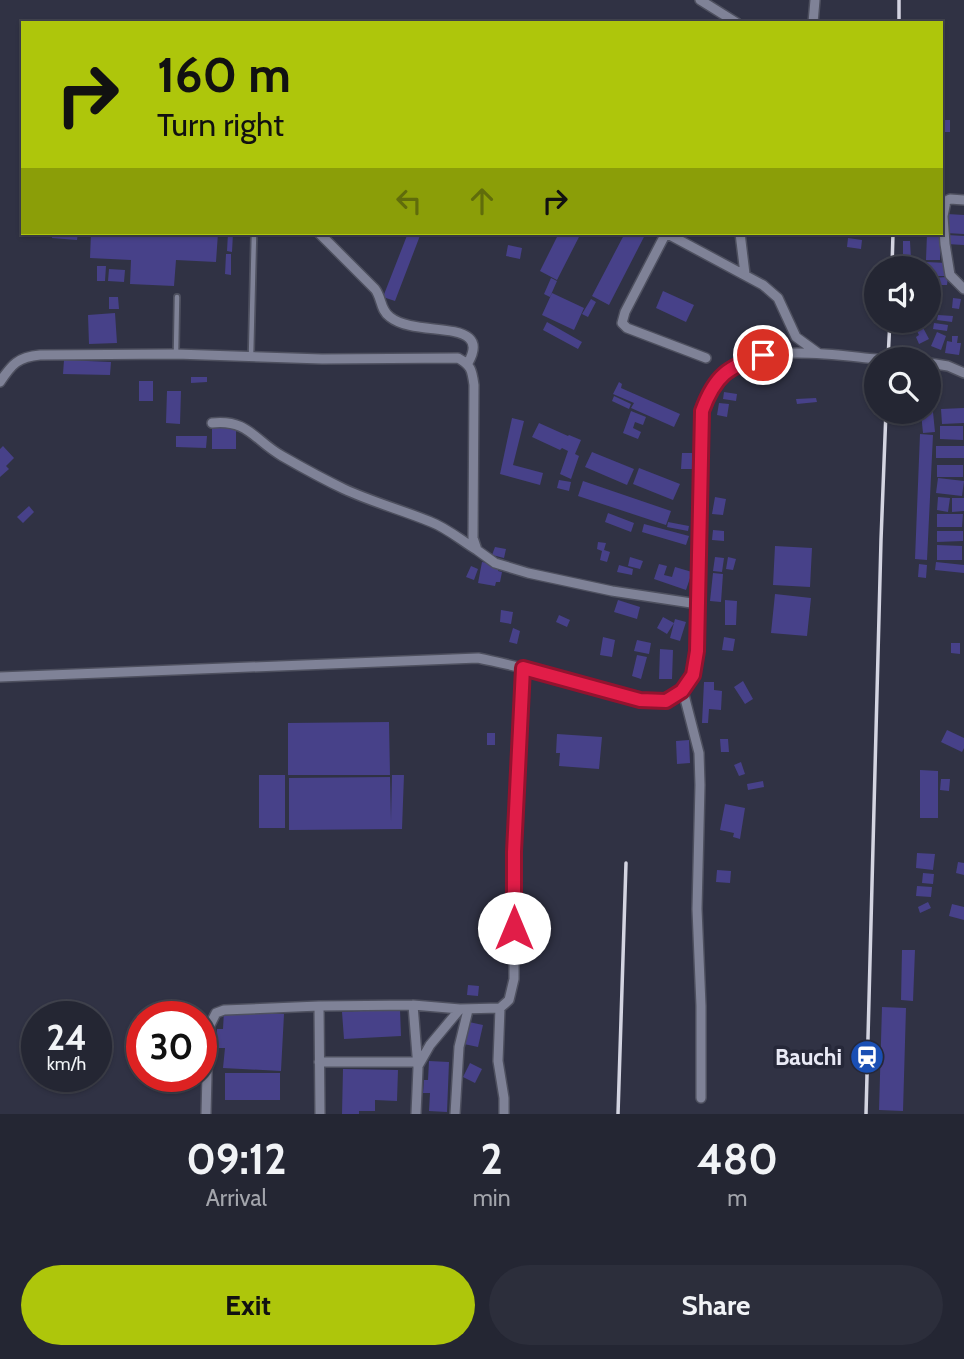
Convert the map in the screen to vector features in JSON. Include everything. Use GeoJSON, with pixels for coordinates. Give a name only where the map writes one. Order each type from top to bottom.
{"type":"FeatureCollection","features":[{"type":"Feature","properties":{"kind":"street"},"geometry":{"type":"LineString","coordinates":[[700,0],[734,21]]}},
{"type":"Feature","properties":{"kind":"street"},"geometry":{"type":"LineString","coordinates":[[813,21],[814,0]]}},
{"type":"Feature","properties":{"kind":"street"},"geometry":{"type":"LineString","coordinates":[[964,200],[946,201],[943,216],[950,275],[964,289]]}},
{"type":"Feature","properties":{"kind":"street"},"geometry":{"type":"LineString","coordinates":[[320,235],[375,289],[387,316],[408,325],[467,337],[472,342],[473,349],[468,363]]}},
{"type":"Feature","properties":{"kind":"street"},"geometry":{"type":"LineString","coordinates":[[665,235],[625,312],[622,323],[627,328],[706,358]]}},
{"type":"Feature","properties":{"kind":"street"},"geometry":{"type":"LineString","coordinates":[[670,235],[763,285],[778,298],[796,337],[818,353]]}},
{"type":"Feature","properties":{"kind":"street"},"geometry":{"type":"LineString","coordinates":[[740,235],[745,274]]}},
{"type":"Feature","properties":{"kind":"street"},"geometry":{"type":"LineString","coordinates":[[0,677],[478,658],[640,700],[666,701],[682,691],[693,675],[697,651],[702,411],[709,392],[720,377],[737,364],[763,355],[818,353],[864,358]]}},
{"type":"Feature","properties":{"kind":"street"},"geometry":{"type":"LineString","coordinates":[[0,382],[12,364],[25,356],[176,354],[321,359],[458,358],[468,363],[474,385],[473,538],[477,550]]}},
{"type":"Feature","properties":{"kind":"street"},"geometry":{"type":"LineString","coordinates":[[941,365],[964,373]]}},
{"type":"Feature","properties":{"kind":"street"},"geometry":{"type":"LineString","coordinates":[[212,423],[237,424],[274,452],[346,490],[431,522],[495,563],[612,591],[698,604]]}},
{"type":"Feature","properties":{"kind":"street"},"geometry":{"type":"LineString","coordinates":[[206,1114],[208,1035],[216,1013],[224,1010],[319,1006],[500,1008],[509,1000],[514,979],[514,852],[523,668]]}},
{"type":"Feature","properties":{"kind":"street"},"geometry":{"type":"LineString","coordinates":[[682,691],[699,753],[697,909],[701,1098]]}},
{"type":"Feature","properties":{"kind":"street"},"geometry":{"type":"LineString","coordinates":[[413,1005],[417,1065],[416,1114]]}},
{"type":"Feature","properties":{"kind":"street"},"geometry":{"type":"LineString","coordinates":[[319,1006],[320,1114]]}},
{"type":"Feature","properties":{"kind":"street"},"geometry":{"type":"LineString","coordinates":[[500,1008],[498,1061],[504,1114]]}},
{"type":"Feature","properties":{"kind":"street"},"geometry":{"type":"LineString","coordinates":[[417,1065],[430,1045],[464,1009]]}},
{"type":"Feature","properties":{"kind":"street"},"geometry":{"type":"LineString","coordinates":[[455,1114],[464,1009]]}},
{"type":"Feature","properties":{"kind":"street"},"geometry":{"type":"LineString","coordinates":[[319,1062],[417,1065]]}},
{"type":"Feature","properties":{"kind":"lane"},"geometry":{"type":"LineString","coordinates":[[251,357],[254,235]]}},
{"type":"Feature","properties":{"kind":"lane"},"geometry":{"type":"LineString","coordinates":[[176,354],[177,297]]}},
{"type":"Feature","properties":{"kind":"building"},"geometry":{"type":"Polygon","coordinates":[[[943,120],[950,120],[950,132],[943,132],[943,120]]]}},
{"type":"Feature","properties":{"kind":"building"},"geometry":{"type":"Polygon","coordinates":[[[947,214],[964,215],[964,234],[946,233],[947,214]]]}},
{"type":"Feature","properties":{"kind":"building"},"geometry":{"type":"Polygon","coordinates":[[[52,235],[78,235],[77,240],[52,238],[52,235]]]}},
{"type":"Feature","properties":{"kind":"building"},"geometry":{"type":"Polygon","coordinates":[[[91,235],[218,235],[216,262],[176,260],[174,286],[130,284],[131,260],[90,258],[91,235]]]}},
{"type":"Feature","properties":{"kind":"building"},"geometry":{"type":"Polygon","coordinates":[[[228,235],[233,235],[232,252],[227,251],[228,235]]]}},
{"type":"Feature","properties":{"kind":"building"},"geometry":{"type":"Polygon","coordinates":[[[407,235],[420,235],[395,301],[383,297],[407,235]]]}},
{"type":"Feature","properties":{"kind":"building"},"geometry":{"type":"Polygon","coordinates":[[[558,235],[580,235],[557,280],[540,271],[558,235]]]}},
{"type":"Feature","properties":{"kind":"building"},"geometry":{"type":"Polygon","coordinates":[[[624,235],[645,235],[609,305],[592,296],[624,235]]]}},
{"type":"Feature","properties":{"kind":"building"},"geometry":{"type":"Polygon","coordinates":[[[927,235],[941,235],[940,256],[926,256],[927,235]]]}},
{"type":"Feature","properties":{"kind":"building"},"geometry":{"type":"Polygon","coordinates":[[[947,235],[964,236],[964,245],[947,244],[947,235]]]}},
{"type":"Feature","properties":{"kind":"building"},"geometry":{"type":"Polygon","coordinates":[[[848,238],[862,240],[861,249],[847,247],[848,238]]]}},
{"type":"Feature","properties":{"kind":"building"},"geometry":{"type":"Polygon","coordinates":[[[903,241],[910,241],[911,256],[903,256],[903,241]]]}},
{"type":"Feature","properties":{"kind":"building"},"geometry":{"type":"Polygon","coordinates":[[[508,245],[522,248],[520,259],[506,256],[508,245]]]}},
{"type":"Feature","properties":{"kind":"building"},"geometry":{"type":"Polygon","coordinates":[[[226,254],[231,254],[231,275],[225,274],[226,254]]]}},
{"type":"Feature","properties":{"kind":"building"},"geometry":{"type":"Polygon","coordinates":[[[941,263],[947,263],[947,276],[941,276],[941,263]]]}},
{"type":"Feature","properties":{"kind":"building"},"geometry":{"type":"Polygon","coordinates":[[[97,266],[106,266],[105,281],[97,281],[97,266]]]}},
{"type":"Feature","properties":{"kind":"building"},"geometry":{"type":"Polygon","coordinates":[[[109,269],[125,270],[124,282],[108,281],[109,269]]]}},
{"type":"Feature","properties":{"kind":"building"},"geometry":{"type":"Polygon","coordinates":[[[941,277],[948,277],[947,285],[941,285],[941,277]]]}},
{"type":"Feature","properties":{"kind":"building"},"geometry":{"type":"Polygon","coordinates":[[[551,278],[557,281],[550,297],[544,294],[551,278]]]}},
{"type":"Feature","properties":{"kind":"building"},"geometry":{"type":"Polygon","coordinates":[[[663,291],[694,305],[686,322],[656,308],[663,291]]]}},
{"type":"Feature","properties":{"kind":"building"},"geometry":{"type":"Polygon","coordinates":[[[552,293],[584,308],[574,330],[542,315],[552,293]]]}},
{"type":"Feature","properties":{"kind":"building"},"geometry":{"type":"Polygon","coordinates":[[[109,297],[118,297],[119,309],[109,309],[109,297]]]}},
{"type":"Feature","properties":{"kind":"building"},"geometry":{"type":"Polygon","coordinates":[[[953,298],[961,299],[959,309],[952,308],[953,298]]]}},
{"type":"Feature","properties":{"kind":"building"},"geometry":{"type":"Polygon","coordinates":[[[591,299],[596,302],[588,317],[582,314],[591,299]]]}},
{"type":"Feature","properties":{"kind":"building"},"geometry":{"type":"Polygon","coordinates":[[[115,313],[117,343],[89,344],[88,315],[115,313]]]}},
{"type":"Feature","properties":{"kind":"building"},"geometry":{"type":"Polygon","coordinates":[[[941,315],[953,316],[952,322],[941,321],[941,315]]]}},
{"type":"Feature","properties":{"kind":"building"},"geometry":{"type":"Polygon","coordinates":[[[547,322],[582,342],[578,349],[543,330],[547,322]]]}},
{"type":"Feature","properties":{"kind":"building"},"geometry":{"type":"Polygon","coordinates":[[[941,324],[948,325],[947,331],[941,330],[941,324]]]}},
{"type":"Feature","properties":{"kind":"building"},"geometry":{"type":"Polygon","coordinates":[[[918,333],[926,333],[929,339],[919,344],[916,337],[918,333]]]}},
{"type":"Feature","properties":{"kind":"building"},"geometry":{"type":"Polygon","coordinates":[[[937,333],[946,336],[941,350],[941,347],[931,346],[937,333]]]}},
{"type":"Feature","properties":{"kind":"building"},"geometry":{"type":"Polygon","coordinates":[[[952,336],[958,336],[957,343],[961,343],[959,355],[945,353],[947,341],[952,342],[952,336]]]}},
{"type":"Feature","properties":{"kind":"building"},"geometry":{"type":"Polygon","coordinates":[[[64,360],[111,362],[110,375],[63,374],[64,360]]]}},
{"type":"Feature","properties":{"kind":"building"},"geometry":{"type":"Polygon","coordinates":[[[191,377],[207,377],[207,382],[191,383],[191,377]]]}},
{"type":"Feature","properties":{"kind":"building"},"geometry":{"type":"Polygon","coordinates":[[[139,381],[153,381],[153,401],[139,401],[139,381]]]}},
{"type":"Feature","properties":{"kind":"building"},"geometry":{"type":"Polygon","coordinates":[[[619,382],[622,384],[621,388],[680,414],[674,427],[631,408],[634,403],[613,394],[619,382]]]}},
{"type":"Feature","properties":{"kind":"building"},"geometry":{"type":"Polygon","coordinates":[[[167,391],[181,391],[180,424],[166,423],[167,391]]]}},
{"type":"Feature","properties":{"kind":"building"},"geometry":{"type":"Polygon","coordinates":[[[724,392],[737,394],[736,401],[723,399],[724,392]]]}},
{"type":"Feature","properties":{"kind":"building"},"geometry":{"type":"Polygon","coordinates":[[[614,396],[631,404],[629,409],[612,401],[614,396]]]}},
{"type":"Feature","properties":{"kind":"building"},"geometry":{"type":"Polygon","coordinates":[[[816,398],[817,402],[797,404],[796,399],[816,398]]]}},
{"type":"Feature","properties":{"kind":"building"},"geometry":{"type":"Polygon","coordinates":[[[719,403],[729,404],[727,417],[717,415],[719,403]]]}},
{"type":"Feature","properties":{"kind":"building"},"geometry":{"type":"Polygon","coordinates":[[[964,408],[964,423],[942,424],[941,409],[964,408]]]}},
{"type":"Feature","properties":{"kind":"building"},"geometry":{"type":"Polygon","coordinates":[[[631,411],[646,417],[643,425],[635,422],[633,428],[641,432],[638,439],[623,433],[631,411]]]}},
{"type":"Feature","properties":{"kind":"building"},"geometry":{"type":"Polygon","coordinates":[[[512,418],[524,421],[513,465],[543,473],[540,485],[500,474],[512,418]]]}},
{"type":"Feature","properties":{"kind":"building"},"geometry":{"type":"Polygon","coordinates":[[[539,423],[581,440],[575,454],[579,456],[571,479],[560,474],[568,451],[532,437],[539,423]]]}},
{"type":"Feature","properties":{"kind":"building"},"geometry":{"type":"Polygon","coordinates":[[[212,424],[236,424],[236,449],[212,449],[212,424]]]}},
{"type":"Feature","properties":{"kind":"building"},"geometry":{"type":"Polygon","coordinates":[[[922,424],[934,424],[935,432],[923,433],[922,424]]]}},
{"type":"Feature","properties":{"kind":"building"},"geometry":{"type":"Polygon","coordinates":[[[940,426],[963,426],[963,440],[940,439],[940,426]]]}},
{"type":"Feature","properties":{"kind":"building"},"geometry":{"type":"Polygon","coordinates":[[[920,434],[933,435],[927,560],[915,559],[920,434]]]}},
{"type":"Feature","properties":{"kind":"building"},"geometry":{"type":"Polygon","coordinates":[[[176,436],[207,436],[206,448],[176,447],[176,436]]]}},
{"type":"Feature","properties":{"kind":"building"},"geometry":{"type":"Polygon","coordinates":[[[3,446],[14,458],[6,466],[9,469],[0,477],[0,449],[3,446]]]}},
{"type":"Feature","properties":{"kind":"building"},"geometry":{"type":"Polygon","coordinates":[[[936,446],[964,446],[964,458],[936,458],[936,446]]]}},
{"type":"Feature","properties":{"kind":"building"},"geometry":{"type":"Polygon","coordinates":[[[592,452],[634,469],[627,485],[585,467],[592,452]]]}},
{"type":"Feature","properties":{"kind":"building"},"geometry":{"type":"Polygon","coordinates":[[[682,453],[692,453],[692,469],[681,469],[682,453]]]}},
{"type":"Feature","properties":{"kind":"building"},"geometry":{"type":"Polygon","coordinates":[[[937,465],[963,465],[963,477],[937,477],[937,465]]]}},
{"type":"Feature","properties":{"kind":"building"},"geometry":{"type":"Polygon","coordinates":[[[639,468],[680,484],[673,500],[633,484],[639,468]]]}},
{"type":"Feature","properties":{"kind":"building"},"geometry":{"type":"Polygon","coordinates":[[[938,478],[964,481],[962,496],[936,493],[938,478]]]}},
{"type":"Feature","properties":{"kind":"building"},"geometry":{"type":"Polygon","coordinates":[[[559,480],[571,482],[569,491],[557,488],[559,480]]]}},
{"type":"Feature","properties":{"kind":"building"},"geometry":{"type":"Polygon","coordinates":[[[583,481],[671,511],[666,525],[578,496],[583,481]]]}},
{"type":"Feature","properties":{"kind":"building"},"geometry":{"type":"Polygon","coordinates":[[[715,497],[726,499],[723,515],[712,514],[715,497]]]}},
{"type":"Feature","properties":{"kind":"building"},"geometry":{"type":"Polygon","coordinates":[[[938,497],[950,498],[948,512],[937,510],[938,497]]]}},
{"type":"Feature","properties":{"kind":"building"},"geometry":{"type":"Polygon","coordinates":[[[952,498],[964,498],[964,511],[952,512],[952,498]]]}},
{"type":"Feature","properties":{"kind":"building"},"geometry":{"type":"Polygon","coordinates":[[[29,506],[34,512],[23,523],[17,517],[29,506]]]}},
{"type":"Feature","properties":{"kind":"building"},"geometry":{"type":"Polygon","coordinates":[[[608,513],[634,523],[631,532],[605,522],[608,513]]]}},
{"type":"Feature","properties":{"kind":"building"},"geometry":{"type":"Polygon","coordinates":[[[937,514],[963,514],[962,527],[937,527],[937,514]]]}},
{"type":"Feature","properties":{"kind":"building"},"geometry":{"type":"Polygon","coordinates":[[[668,522],[689,526],[688,531],[667,527],[668,522]]]}},
{"type":"Feature","properties":{"kind":"building"},"geometry":{"type":"Polygon","coordinates":[[[644,524],[689,536],[686,545],[642,532],[644,524]]]}},
{"type":"Feature","properties":{"kind":"building"},"geometry":{"type":"Polygon","coordinates":[[[713,530],[724,531],[724,541],[712,540],[713,530]]]}},
{"type":"Feature","properties":{"kind":"building"},"geometry":{"type":"Polygon","coordinates":[[[937,531],[963,531],[963,541],[937,542],[937,531]]]}},
{"type":"Feature","properties":{"kind":"building"},"geometry":{"type":"Polygon","coordinates":[[[598,542],[606,543],[604,550],[610,552],[607,562],[600,560],[602,551],[597,549],[598,542]]]}},
{"type":"Feature","properties":{"kind":"building"},"geometry":{"type":"Polygon","coordinates":[[[937,545],[962,546],[962,560],[937,560],[937,545]]]}},
{"type":"Feature","properties":{"kind":"building"},"geometry":{"type":"Polygon","coordinates":[[[775,546],[812,548],[810,587],[773,585],[775,546]]]}},
{"type":"Feature","properties":{"kind":"building"},"geometry":{"type":"Polygon","coordinates":[[[495,547],[506,549],[504,558],[492,555],[495,547]]]}},
{"type":"Feature","properties":{"kind":"building"},"geometry":{"type":"Polygon","coordinates":[[[630,557],[643,561],[640,569],[628,566],[630,557]]]}},
{"type":"Feature","properties":{"kind":"building"},"geometry":{"type":"Polygon","coordinates":[[[715,557],[724,558],[722,572],[713,571],[715,557]]]}},
{"type":"Feature","properties":{"kind":"building"},"geometry":{"type":"Polygon","coordinates":[[[728,557],[736,559],[733,570],[726,569],[728,557]]]}},
{"type":"Feature","properties":{"kind":"building"},"geometry":{"type":"Polygon","coordinates":[[[482,562],[499,565],[498,571],[502,572],[500,582],[496,582],[495,586],[478,583],[482,562]]]}},
{"type":"Feature","properties":{"kind":"building"},"geometry":{"type":"Polygon","coordinates":[[[936,562],[964,565],[964,573],[935,570],[936,562]]]}},
{"type":"Feature","properties":{"kind":"building"},"geometry":{"type":"Polygon","coordinates":[[[659,564],[667,566],[664,575],[672,577],[675,567],[692,572],[686,590],[654,579],[659,564]]]}},
{"type":"Feature","properties":{"kind":"building"},"geometry":{"type":"Polygon","coordinates":[[[919,564],[927,565],[926,578],[918,577],[919,564]]]}},
{"type":"Feature","properties":{"kind":"building"},"geometry":{"type":"Polygon","coordinates":[[[619,565],[633,569],[632,575],[617,572],[619,565]]]}},
{"type":"Feature","properties":{"kind":"building"},"geometry":{"type":"Polygon","coordinates":[[[471,566],[478,569],[474,580],[466,577],[471,566]]]}},
{"type":"Feature","properties":{"kind":"building"},"geometry":{"type":"Polygon","coordinates":[[[713,573],[723,574],[721,602],[710,601],[713,573]]]}},
{"type":"Feature","properties":{"kind":"building"},"geometry":{"type":"Polygon","coordinates":[[[775,594],[811,598],[807,636],[771,633],[775,594]]]}},
{"type":"Feature","properties":{"kind":"building"},"geometry":{"type":"Polygon","coordinates":[[[618,600],[640,607],[637,619],[614,612],[618,600]]]}},
{"type":"Feature","properties":{"kind":"building"},"geometry":{"type":"Polygon","coordinates":[[[725,600],[737,601],[736,625],[725,625],[725,600]]]}},
{"type":"Feature","properties":{"kind":"building"},"geometry":{"type":"Polygon","coordinates":[[[501,610],[513,612],[511,624],[500,622],[501,610]]]}},
{"type":"Feature","properties":{"kind":"building"},"geometry":{"type":"Polygon","coordinates":[[[559,615],[570,620],[567,627],[556,622],[559,615]]]}},
{"type":"Feature","properties":{"kind":"building"},"geometry":{"type":"Polygon","coordinates":[[[663,617],[674,623],[667,634],[657,628],[663,617]]]}},
{"type":"Feature","properties":{"kind":"building"},"geometry":{"type":"Polygon","coordinates":[[[675,619],[686,622],[680,641],[670,638],[675,619]]]}},
{"type":"Feature","properties":{"kind":"building"},"geometry":{"type":"Polygon","coordinates":[[[513,628],[520,631],[517,644],[509,642],[513,628]]]}},
{"type":"Feature","properties":{"kind":"building"},"geometry":{"type":"Polygon","coordinates":[[[603,637],[615,640],[612,657],[600,655],[603,637]]]}},
{"type":"Feature","properties":{"kind":"building"},"geometry":{"type":"Polygon","coordinates":[[[724,637],[735,639],[733,651],[722,650],[724,637]]]}},
{"type":"Feature","properties":{"kind":"building"},"geometry":{"type":"Polygon","coordinates":[[[637,640],[651,643],[649,654],[634,651],[637,640]]]}},
{"type":"Feature","properties":{"kind":"building"},"geometry":{"type":"Polygon","coordinates":[[[951,643],[960,643],[960,654],[951,653],[951,643]]]}},
{"type":"Feature","properties":{"kind":"building"},"geometry":{"type":"Polygon","coordinates":[[[660,649],[673,650],[672,679],[659,679],[660,649]]]}},
{"type":"Feature","properties":{"kind":"building"},"geometry":{"type":"Polygon","coordinates":[[[637,655],[647,657],[641,679],[632,676],[637,655]]]}},
{"type":"Feature","properties":{"kind":"building"},"geometry":{"type":"Polygon","coordinates":[[[743,681],[753,699],[745,704],[734,687],[743,681]]]}},
{"type":"Feature","properties":{"kind":"building"},"geometry":{"type":"Polygon","coordinates":[[[704,682],[714,682],[714,690],[722,691],[721,710],[709,709],[708,723],[702,723],[704,682]]]}},
{"type":"Feature","properties":{"kind":"building"},"geometry":{"type":"Polygon","coordinates":[[[389,722],[390,775],[288,775],[288,723],[389,722]]]}},
{"type":"Feature","properties":{"kind":"building"},"geometry":{"type":"Polygon","coordinates":[[[947,730],[964,738],[962,752],[941,742],[947,730]]]}},
{"type":"Feature","properties":{"kind":"building"},"geometry":{"type":"Polygon","coordinates":[[[487,733],[495,733],[495,745],[487,745],[487,733]]]}},
{"type":"Feature","properties":{"kind":"building"},"geometry":{"type":"Polygon","coordinates":[[[557,734],[602,737],[599,769],[559,766],[560,753],[556,753],[557,734]]]}},
{"type":"Feature","properties":{"kind":"building"},"geometry":{"type":"Polygon","coordinates":[[[720,739],[728,739],[729,752],[721,752],[720,739]]]}},
{"type":"Feature","properties":{"kind":"building"},"geometry":{"type":"Polygon","coordinates":[[[689,740],[690,763],[677,764],[676,741],[689,740]]]}},
{"type":"Feature","properties":{"kind":"building"},"geometry":{"type":"Polygon","coordinates":[[[741,762],[745,774],[739,776],[734,765],[741,762]]]}},
{"type":"Feature","properties":{"kind":"building"},"geometry":{"type":"Polygon","coordinates":[[[920,770],[938,771],[938,818],[920,818],[920,770]]]}},
{"type":"Feature","properties":{"kind":"building"},"geometry":{"type":"Polygon","coordinates":[[[259,775],[285,775],[285,828],[259,828],[259,775]]]}},
{"type":"Feature","properties":{"kind":"building"},"geometry":{"type":"Polygon","coordinates":[[[392,775],[404,775],[402,829],[289,830],[289,778],[390,777],[391,821],[392,775]]]}},
{"type":"Feature","properties":{"kind":"building"},"geometry":{"type":"Polygon","coordinates":[[[941,779],[950,779],[949,791],[940,790],[941,779]]]}},
{"type":"Feature","properties":{"kind":"building"},"geometry":{"type":"Polygon","coordinates":[[[763,781],[764,787],[748,790],[747,784],[763,781]]]}},
{"type":"Feature","properties":{"kind":"building"},"geometry":{"type":"Polygon","coordinates":[[[725,804],[745,808],[740,839],[733,837],[734,833],[720,830],[725,804]]]}},
{"type":"Feature","properties":{"kind":"building"},"geometry":{"type":"Polygon","coordinates":[[[917,853],[935,854],[933,870],[916,868],[917,853]]]}},
{"type":"Feature","properties":{"kind":"building"},"geometry":{"type":"Polygon","coordinates":[[[958,862],[964,863],[964,875],[956,873],[958,862]]]}},
{"type":"Feature","properties":{"kind":"building"},"geometry":{"type":"Polygon","coordinates":[[[717,870],[731,871],[730,883],[716,882],[717,870]]]}},
{"type":"Feature","properties":{"kind":"building"},"geometry":{"type":"Polygon","coordinates":[[[923,873],[934,874],[933,884],[922,883],[923,873]]]}},
{"type":"Feature","properties":{"kind":"building"},"geometry":{"type":"Polygon","coordinates":[[[917,886],[932,887],[931,897],[916,896],[917,886]]]}},
{"type":"Feature","properties":{"kind":"building"},"geometry":{"type":"Polygon","coordinates":[[[928,902],[931,908],[920,913],[918,907],[928,902]]]}},
{"type":"Feature","properties":{"kind":"building"},"geometry":{"type":"Polygon","coordinates":[[[952,904],[964,907],[964,920],[949,916],[952,904]]]}},
{"type":"Feature","properties":{"kind":"building"},"geometry":{"type":"Polygon","coordinates":[[[902,950],[915,950],[913,1001],[901,1000],[902,950]]]}},
{"type":"Feature","properties":{"kind":"building"},"geometry":{"type":"Polygon","coordinates":[[[468,985],[479,986],[478,996],[467,995],[468,985]]]}},
{"type":"Feature","properties":{"kind":"building"},"geometry":{"type":"Polygon","coordinates":[[[882,1007],[906,1008],[903,1111],[879,1110],[882,1007]]]}},
{"type":"Feature","properties":{"kind":"building"},"geometry":{"type":"Polygon","coordinates":[[[400,1009],[401,1036],[344,1039],[342,1012],[400,1009]]]}},
{"type":"Feature","properties":{"kind":"building"},"geometry":{"type":"Polygon","coordinates":[[[224,1011],[284,1014],[281,1071],[223,1068],[225,1048],[217,1048],[217,1029],[223,1029],[224,1011]]]}},
{"type":"Feature","properties":{"kind":"building"},"geometry":{"type":"Polygon","coordinates":[[[469,1022],[483,1025],[478,1047],[464,1044],[469,1022]]]}},
{"type":"Feature","properties":{"kind":"building"},"geometry":{"type":"Polygon","coordinates":[[[429,1061],[449,1062],[447,1112],[429,1111],[430,1093],[423,1093],[424,1080],[428,1080],[429,1061]]]}},
{"type":"Feature","properties":{"kind":"building"},"geometry":{"type":"Polygon","coordinates":[[[470,1063],[482,1069],[475,1083],[463,1077],[470,1063]]]}},
{"type":"Feature","properties":{"kind":"building"},"geometry":{"type":"Polygon","coordinates":[[[343,1069],[398,1070],[397,1101],[375,1100],[375,1111],[342,1114],[343,1069]]]}},
{"type":"Feature","properties":{"kind":"building"},"geometry":{"type":"Polygon","coordinates":[[[225,1073],[280,1073],[280,1100],[225,1100],[225,1073]]]}},
{"type":"Feature","properties":{"kind":"railway"},"geometry":{"type":"LineString","coordinates":[[899,0],[899,21]]}},
{"type":"Feature","properties":{"kind":"railway"},"geometry":{"type":"LineString","coordinates":[[892,256],[893,235]]}},
{"type":"Feature","properties":{"kind":"railway"},"geometry":{"type":"LineString","coordinates":[[889,333],[889,347]]}},
{"type":"Feature","properties":{"kind":"railway"},"geometry":{"type":"LineString","coordinates":[[866,1114],[885,424]]}},
{"type":"Feature","properties":{"kind":"railway"},"geometry":{"type":"LineString","coordinates":[[618,1114],[626,863]]}},
{"type":"Feature","properties":{"kind":"place","name":"Bauchi"},"geometry":{"type":"Point","coordinates":[867,1057]}},
{"type":"Feature","properties":{"kind":"route"},"geometry":{"type":"LineString","coordinates":[[514,928],[514,852],[523,668],[640,700],[666,701],[682,691],[693,675],[697,651],[702,411],[709,392],[720,377],[737,364],[763,355]]}}]}
